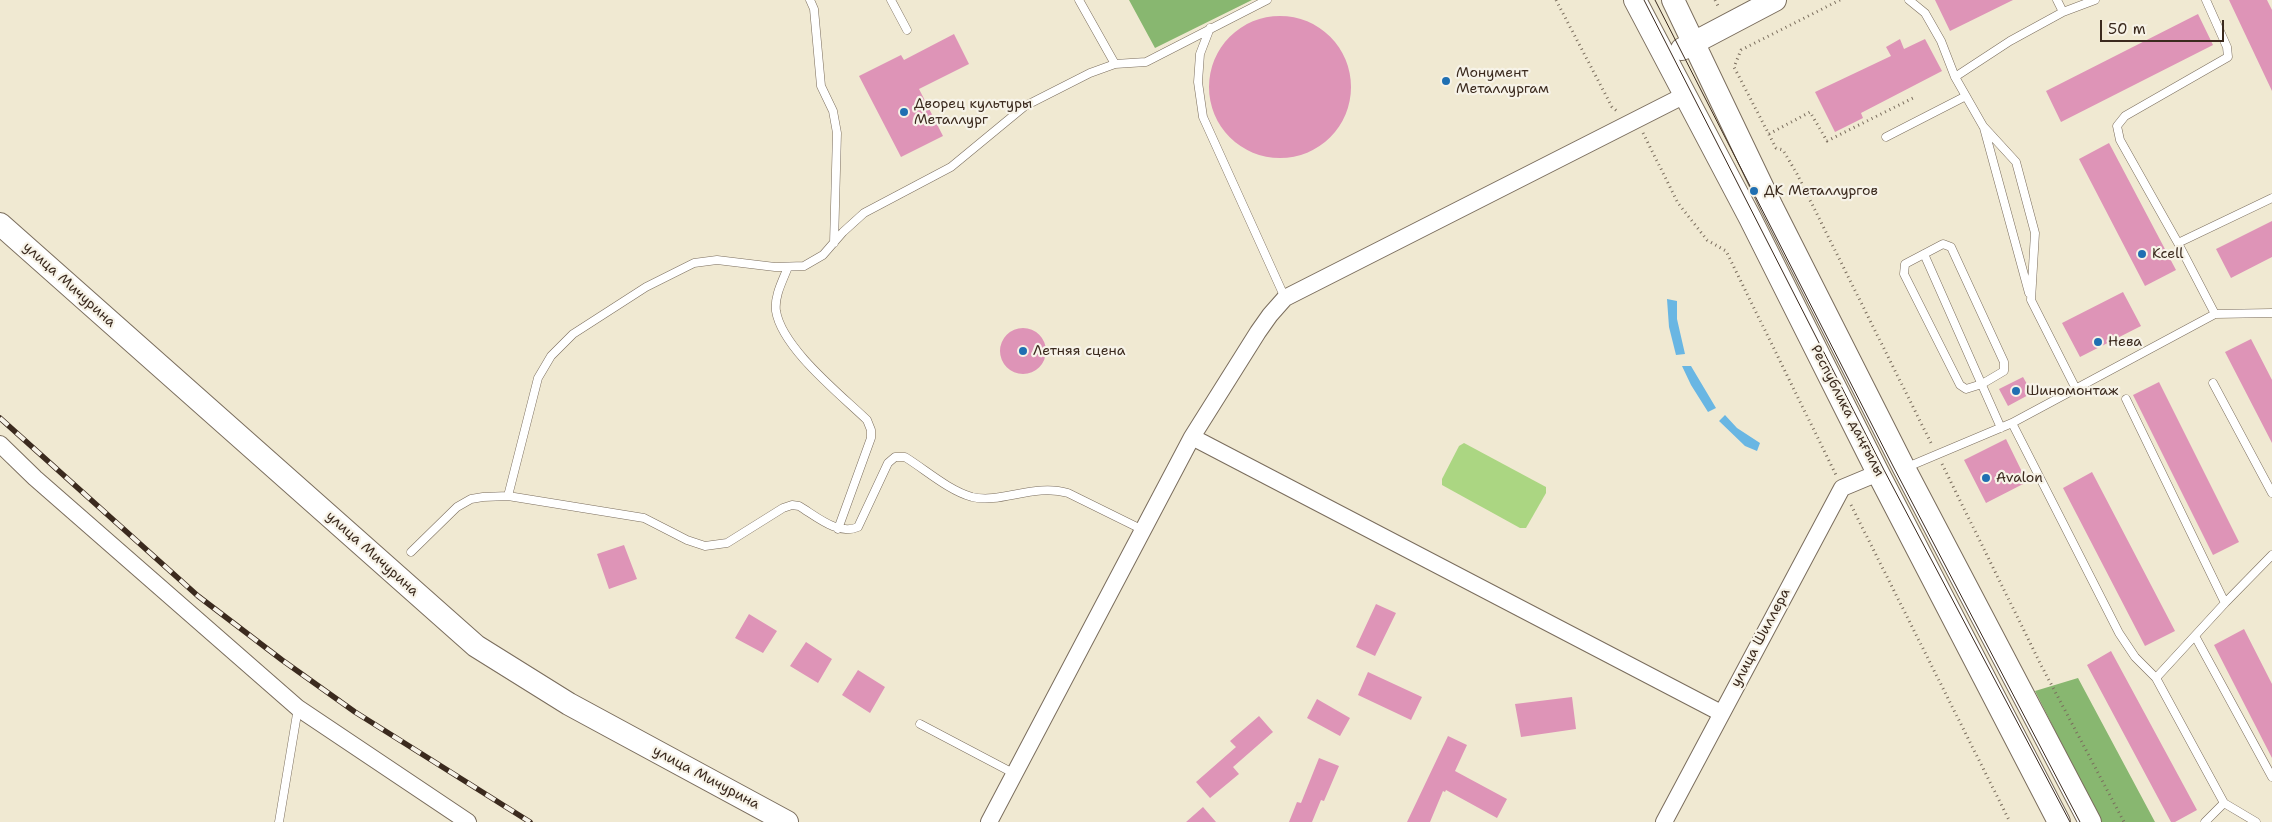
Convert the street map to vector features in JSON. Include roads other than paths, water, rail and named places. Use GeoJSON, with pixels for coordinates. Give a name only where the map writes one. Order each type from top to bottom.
{"type":"FeatureCollection","features":[{"type":"Feature","properties":{"kind":"main road","name":"Республика даңғылы"},"geometry":{"type":"LineString","coordinates":[[1635,0],[2059,822]]}},
{"type":"Feature","properties":{"kind":"main road","name":"Республика даңғылы"},"geometry":{"type":"LineString","coordinates":[[1673,0],[1772,207],[1904,468],[2090,822]]}},
{"type":"Feature","properties":{"kind":"main road"},"geometry":{"type":"LineString","coordinates":[[1666,58],[1774,0]]}},
{"type":"Feature","properties":{"kind":"main road","name":"улица Мичурина"},"geometry":{"type":"LineString","coordinates":[[0,224],[476,646],[569,704],[787,822]]}},
{"type":"Feature","properties":{"kind":"street"},"geometry":{"type":"LineString","coordinates":[[989,822],[1192,437],[1258,332],[1285,298],[1685,95]]}},
{"type":"Feature","properties":{"kind":"street"},"geometry":{"type":"LineString","coordinates":[[1192,437],[1721,713]]}},
{"type":"Feature","properties":{"kind":"street"},"geometry":{"type":"LineString","coordinates":[[0,444],[35,478],[298,708],[468,822]]}},
{"type":"Feature","properties":{"kind":"street","name":"улица Шиллера"},"geometry":{"type":"LineString","coordinates":[[1664,822],[1842,488],[1878,473]]}},
{"type":"Feature","properties":{"kind":"lane"},"geometry":{"type":"LineString","coordinates":[[810,0],[814,10],[821,86],[833,111],[837,133],[834,243]]}},
{"type":"Feature","properties":{"kind":"lane"},"geometry":{"type":"LineString","coordinates":[[891,0],[907,30]]}},
{"type":"Feature","properties":{"kind":"lane"},"geometry":{"type":"LineString","coordinates":[[1079,0],[1115,64]]}},
{"type":"Feature","properties":{"kind":"lane"},"geometry":{"type":"LineString","coordinates":[[508,496],[538,378],[551,356],[573,334],[646,287],[694,263],[717,260],[775,267],[804,266],[823,255],[864,213],[951,166],[1025,106],[1090,73],[1115,64],[1146,62],[1267,0]]}},
{"type":"Feature","properties":{"kind":"lane"},"geometry":{"type":"LineString","coordinates":[[1910,0],[1925,13],[1941,41],[1955,77],[1983,126],[2016,162],[2035,233],[2031,300]]}},
{"type":"Feature","properties":{"kind":"lane"},"geometry":{"type":"LineString","coordinates":[[2057,0],[2063,12]]}},
{"type":"Feature","properties":{"kind":"lane"},"geometry":{"type":"LineString","coordinates":[[1955,77],[2010,41],[2063,12],[2095,0]]}},
{"type":"Feature","properties":{"kind":"lane"},"geometry":{"type":"LineString","coordinates":[[2206,0],[2227,47],[2228,57],[2218,65],[2125,116],[2117,126],[2120,140],[2178,243],[2215,314]]}},
{"type":"Feature","properties":{"kind":"lane"},"geometry":{"type":"LineString","coordinates":[[1210,28],[1200,54],[1198,82],[1204,117],[1285,298]]}},
{"type":"Feature","properties":{"kind":"lane"},"geometry":{"type":"LineString","coordinates":[[1886,137],[1966,96]]}},
{"type":"Feature","properties":{"kind":"lane"},"geometry":{"type":"LineString","coordinates":[[1983,126],[2031,300],[2076,389]]}},
{"type":"Feature","properties":{"kind":"lane"},"geometry":{"type":"LineString","coordinates":[[2178,243],[2272,198]]}},
{"type":"Feature","properties":{"kind":"lane"},"geometry":{"type":"LineString","coordinates":[[1943,244],[1951,248],[2004,362],[2004,371],[1982,384],[1966,389],[1960,386],[1904,274],[1905,264],[1943,244]]}},
{"type":"Feature","properties":{"kind":"lane"},"geometry":{"type":"LineString","coordinates":[[1924,254],[2001,428]]}},
{"type":"Feature","properties":{"kind":"lane"},"geometry":{"type":"LineString","coordinates":[[788,267],[776,298],[776,311],[780,325],[795,350],[867,420],[871,430],[872,438],[838,529]]}},
{"type":"Feature","properties":{"kind":"lane"},"geometry":{"type":"LineString","coordinates":[[1904,468],[2012,423],[2215,314],[2272,314]]}},
{"type":"Feature","properties":{"kind":"lane"},"geometry":{"type":"LineString","coordinates":[[2213,383],[2272,493]]}},
{"type":"Feature","properties":{"kind":"lane"},"geometry":{"type":"LineString","coordinates":[[2126,398],[2225,602]]}},
{"type":"Feature","properties":{"kind":"lane"},"geometry":{"type":"LineString","coordinates":[[2012,423],[2119,633],[2135,657],[2156,678],[2224,803],[2256,822]]}},
{"type":"Feature","properties":{"kind":"lane"},"geometry":{"type":"LineString","coordinates":[[411,552],[457,507],[471,499],[483,497],[508,496],[644,518],[687,540],[705,546],[727,543],[783,508],[792,505],[800,506],[838,529],[849,531],[858,527],[888,463],[895,457],[905,457],[958,491],[973,497],[987,498],[1055,489],[1068,493],[1143,530]]}},
{"type":"Feature","properties":{"kind":"lane"},"geometry":{"type":"LineString","coordinates":[[2156,678],[2225,602],[2272,554]]}},
{"type":"Feature","properties":{"kind":"lane"},"geometry":{"type":"LineString","coordinates":[[2195,636],[2272,777]]}},
{"type":"Feature","properties":{"kind":"lane"},"geometry":{"type":"LineString","coordinates":[[279,822],[298,708]]}},
{"type":"Feature","properties":{"kind":"lane"},"geometry":{"type":"LineString","coordinates":[[920,724],[1016,774]]}},
{"type":"Feature","properties":{"kind":"lane"},"geometry":{"type":"LineString","coordinates":[[2205,822],[2224,803]]}},
{"type":"Feature","properties":{"kind":"water"},"geometry":{"type":"Polygon","coordinates":[[[1667,299],[1677,301],[1677,319],[1685,354],[1676,355],[1669,327],[1667,299]]]}},
{"type":"Feature","properties":{"kind":"water"},"geometry":{"type":"Polygon","coordinates":[[[1682,366],[1691,366],[1716,408],[1708,412],[1691,385],[1682,366]]]}},
{"type":"Feature","properties":{"kind":"water"},"geometry":{"type":"Polygon","coordinates":[[[1725,415],[1737,428],[1760,443],[1757,451],[1745,446],[1719,421],[1725,415]]]}},
{"type":"Feature","properties":{"kind":"tram line"},"geometry":{"type":"LineString","coordinates":[[1644,0],[1884,470],[2070,822]]}},
{"type":"Feature","properties":{"kind":"tram line"},"geometry":{"type":"LineString","coordinates":[[1655,0],[1893,466],[2080,822]]}},
{"type":"Feature","properties":{"kind":"railway"},"geometry":{"type":"LineString","coordinates":[[0,418],[198,596],[282,660],[355,712],[530,822]]}},
{"type":"Feature","properties":{"kind":"place","name":"Монумент Металлургам"},"geometry":{"type":"Point","coordinates":[1446,81]}},
{"type":"Feature","properties":{"kind":"place","name":"Дворец культуры Металлург"},"geometry":{"type":"Point","coordinates":[904,112]}},
{"type":"Feature","properties":{"kind":"place","name":"ДК Металлургов"},"geometry":{"type":"Point","coordinates":[1754,191]}},
{"type":"Feature","properties":{"kind":"place","name":"Kcell"},"geometry":{"type":"Point","coordinates":[2142,254]}},
{"type":"Feature","properties":{"kind":"place","name":"Нева"},"geometry":{"type":"Point","coordinates":[2098,342]}},
{"type":"Feature","properties":{"kind":"place","name":"Летняя сцена"},"geometry":{"type":"Point","coordinates":[1023,351]}},
{"type":"Feature","properties":{"kind":"place","name":"Шиномонтаж"},"geometry":{"type":"Point","coordinates":[2016,391]}},
{"type":"Feature","properties":{"kind":"place","name":"Avalon"},"geometry":{"type":"Point","coordinates":[1986,478]}}]}
